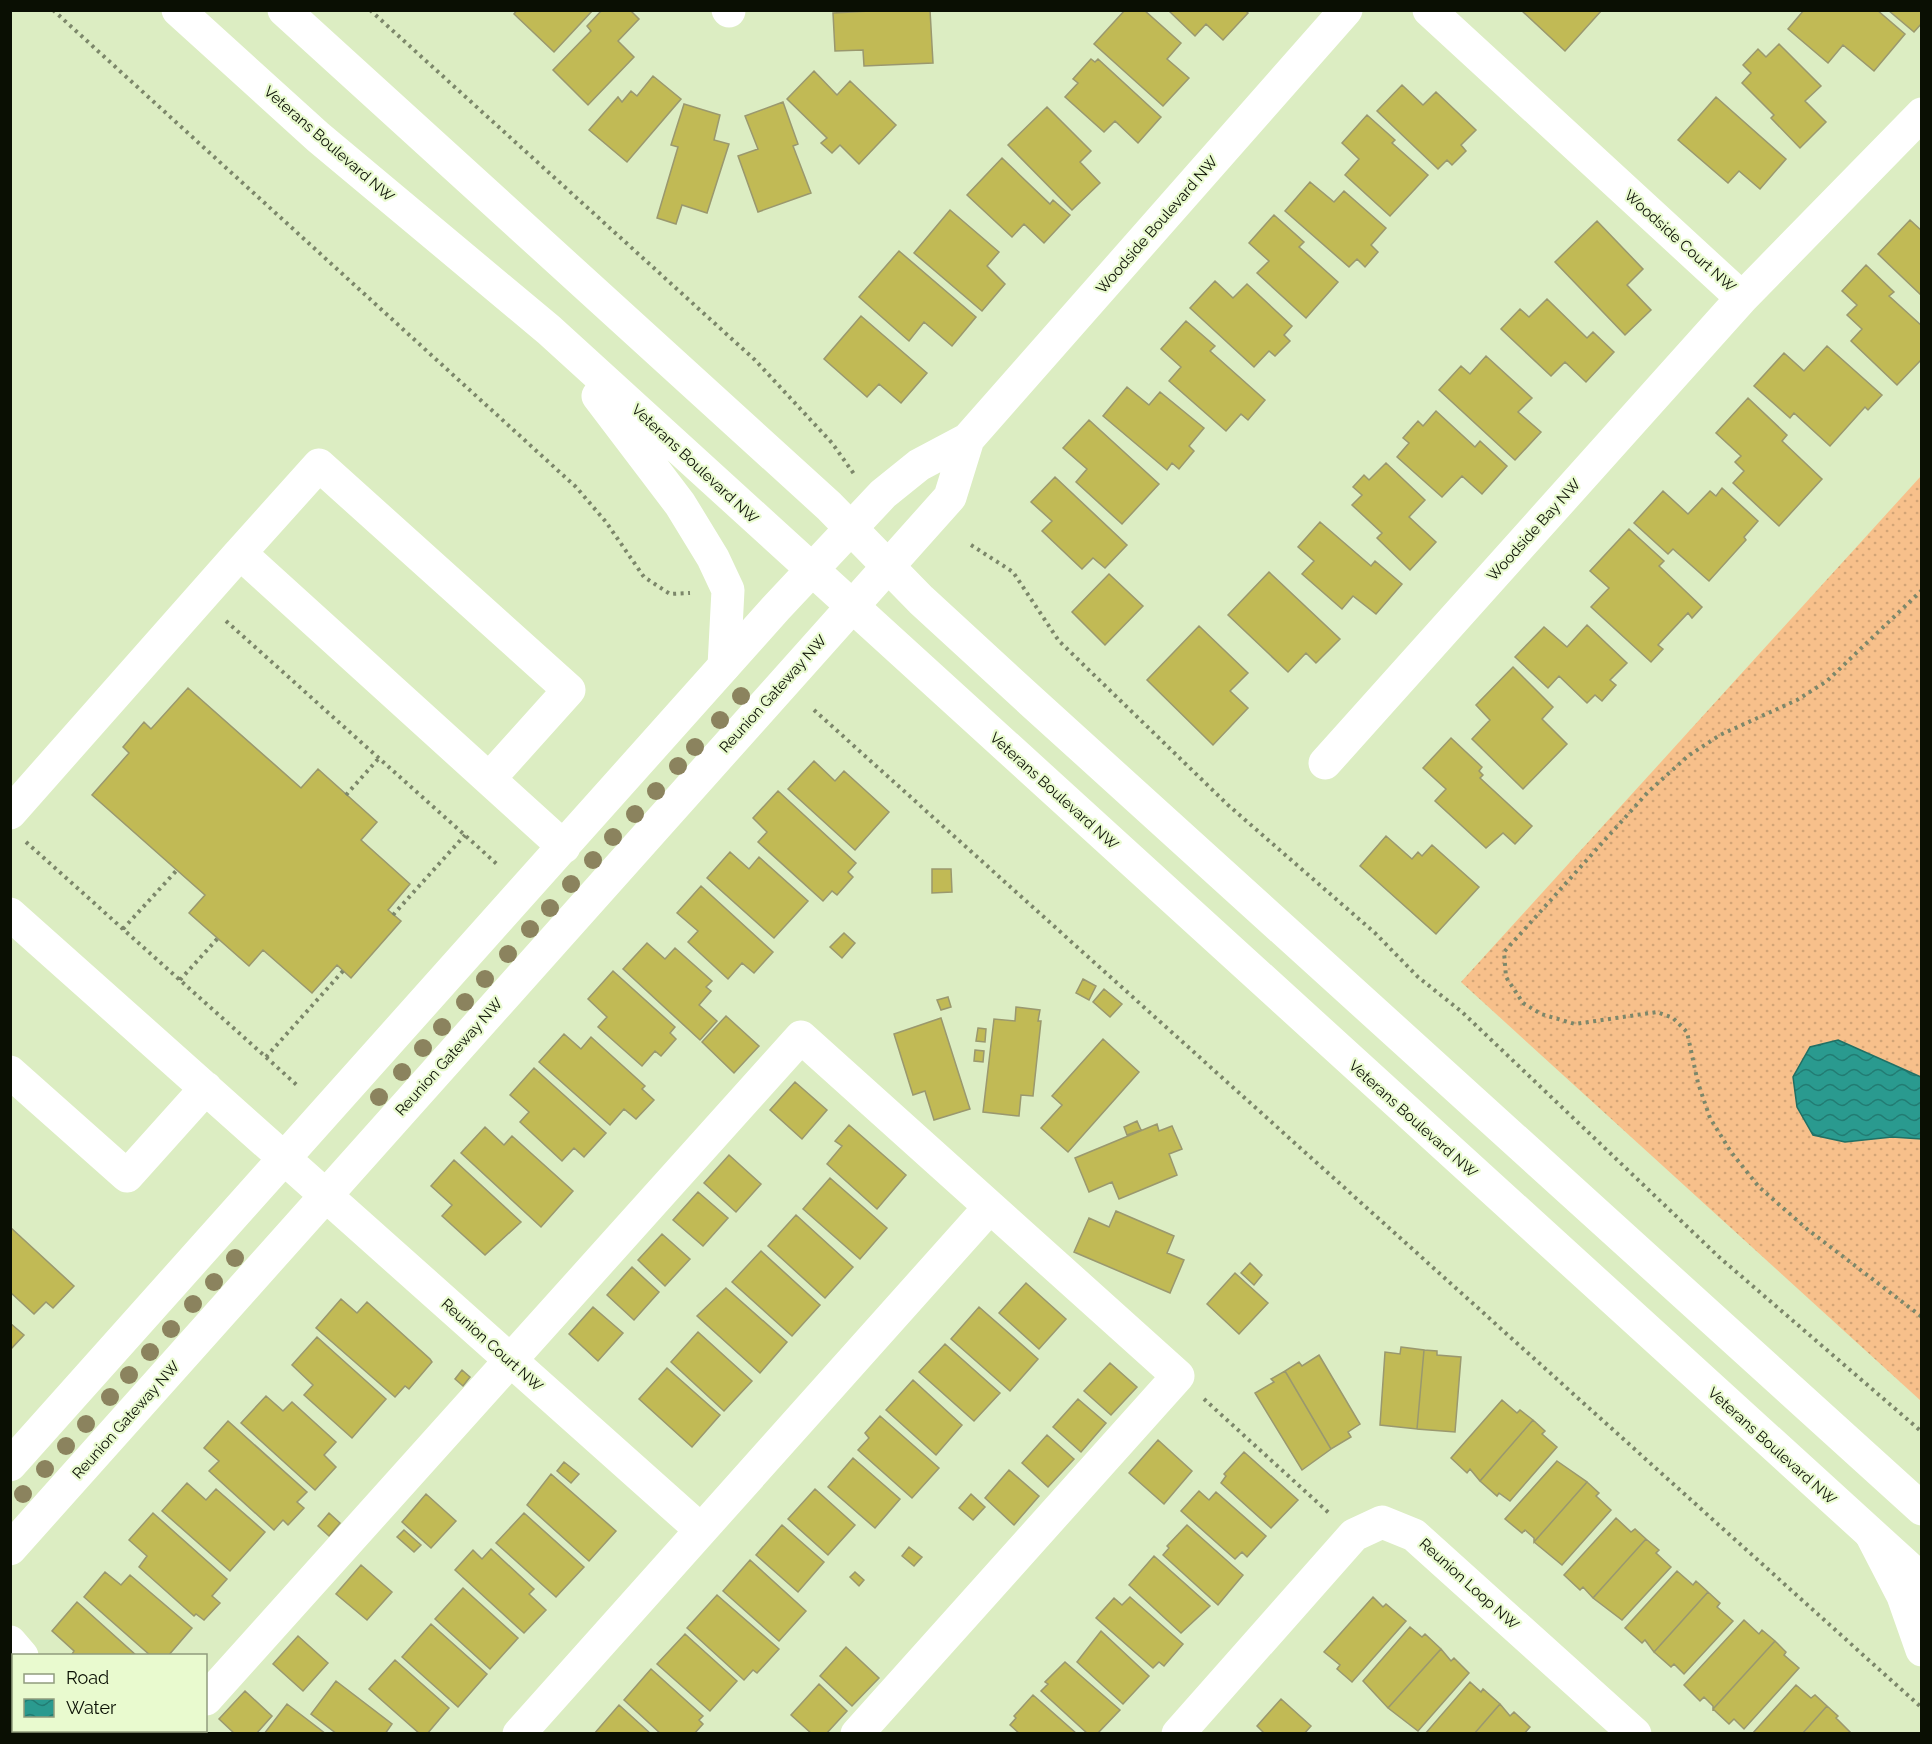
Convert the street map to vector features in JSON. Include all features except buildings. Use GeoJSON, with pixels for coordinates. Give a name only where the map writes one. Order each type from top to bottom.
{"type":"FeatureCollection","features":[{"type":"Feature","properties":{"kind":"street","name":"Veterans Boulevard NW"},"geometry":{"type":"LineString","coordinates":[[178,10],[318,137],[549,330],[1922,1580]]}},
{"type":"Feature","properties":{"kind":"street"},"geometry":{"type":"LineString","coordinates":[[284,10],[820,498],[888,566],[1032,702],[1922,1509]]}},
{"type":"Feature","properties":{"kind":"street","name":"Woodside Boulevard NW"},"geometry":{"type":"LineString","coordinates":[[851,528],[883,494],[919,465],[968,439],[1346,10]]}},
{"type":"Feature","properties":{"kind":"street","name":"Woodside Court NW"},"geometry":{"type":"LineString","coordinates":[[1429,10],[1742,298],[1922,114]]}},
{"type":"Feature","properties":{"kind":"street","name":"Woodside Bay NW"},"geometry":{"type":"LineString","coordinates":[[1325,763],[1742,298]]}},
{"type":"Feature","properties":{"kind":"street"},"geometry":{"type":"LineString","coordinates":[[549,330],[680,504],[713,558],[728,590],[724,666]]}},
{"type":"Feature","properties":{"kind":"street","name":"Woodside Boulevard NW"},"geometry":{"type":"LineString","coordinates":[[888,566],[950,497],[968,439]]}},
{"type":"Feature","properties":{"kind":"street"},"geometry":{"type":"LineString","coordinates":[[17,826],[240,553],[319,465],[569,690],[489,779]]}},
{"type":"Feature","properties":{"kind":"street"},"geometry":{"type":"LineString","coordinates":[[10,1465],[724,666],[851,528]]}},
{"type":"Feature","properties":{"kind":"street"},"geometry":{"type":"LineString","coordinates":[[240,553],[564,847]]}},
{"type":"Feature","properties":{"kind":"street","name":"Reunion Gateway NW"},"geometry":{"type":"LineString","coordinates":[[10,1549],[888,566]]}},
{"type":"Feature","properties":{"kind":"street","name":"Reunion Court NW"},"geometry":{"type":"LineString","coordinates":[[10,914],[701,1530]]}},
{"type":"Feature","properties":{"kind":"street"},"geometry":{"type":"LineString","coordinates":[[207,1698],[801,1037],[1178,1376],[857,1734]]}},
{"type":"Feature","properties":{"kind":"street"},"geometry":{"type":"LineString","coordinates":[[10,1072],[127,1176],[206,1088]]}},
{"type":"Feature","properties":{"kind":"street"},"geometry":{"type":"LineString","coordinates":[[519,1734],[990,1207]]}},
{"type":"Feature","properties":{"kind":"street","name":"Reunion Loop NW"},"geometry":{"type":"LineString","coordinates":[[1178,1734],[1354,1535],[1382,1522],[1414,1535],[1635,1734]]}},
{"type":"Feature","properties":{"kind":"street"},"geometry":{"type":"LineString","coordinates":[[1872,1536],[1903,1596],[1922,1650]]}},
{"type":"Feature","properties":{"kind":"street"},"geometry":{"type":"LineString","coordinates":[[10,1642],[20,1654]]}},
{"type":"Feature","properties":{"kind":"path"},"geometry":{"type":"LineString","coordinates":[[53,10],[576,487],[606,522],[644,577],[670,594],[699,592]]}},
{"type":"Feature","properties":{"kind":"path"},"geometry":{"type":"LineString","coordinates":[[370,10],[755,360],[832,443],[855,476]]}},
{"type":"Feature","properties":{"kind":"path"},"geometry":{"type":"LineString","coordinates":[[971,545],[1013,572],[1059,641],[1228,805],[1376,933],[1418,977],[1462,1012],[1719,1257],[1922,1431]]}},
{"type":"Feature","properties":{"kind":"path"},"geometry":{"type":"LineString","coordinates":[[1922,590],[1827,681],[1797,700],[1720,735],[1688,756],[1648,792],[1504,952],[1506,977],[1523,1003],[1541,1014],[1575,1024],[1657,1012],[1673,1018],[1687,1032],[1698,1083],[1710,1118],[1731,1152],[1759,1187],[1807,1229],[1922,1317]]}},
{"type":"Feature","properties":{"kind":"path"},"geometry":{"type":"LineString","coordinates":[[224,618],[498,865]]}},
{"type":"Feature","properties":{"kind":"path"},"geometry":{"type":"LineString","coordinates":[[814,710],[1922,1708]]}},
{"type":"Feature","properties":{"kind":"path"},"geometry":{"type":"LineString","coordinates":[[346,795],[379,758]]}},
{"type":"Feature","properties":{"kind":"path"},"geometry":{"type":"LineString","coordinates":[[17,826],[123,929],[298,1086]]}},
{"type":"Feature","properties":{"kind":"path"},"geometry":{"type":"LineString","coordinates":[[393,915],[465,835]]}},
{"type":"Feature","properties":{"kind":"path"},"geometry":{"type":"LineString","coordinates":[[123,929],[177,870]]}},
{"type":"Feature","properties":{"kind":"path"},"geometry":{"type":"LineString","coordinates":[[180,981],[218,938]]}},
{"type":"Feature","properties":{"kind":"path"},"geometry":{"type":"LineString","coordinates":[[266,1057],[343,971]]}},
{"type":"Feature","properties":{"kind":"path"},"geometry":{"type":"LineString","coordinates":[[1178,1376],[1354,1535]]}},
{"type":"Feature","properties":{"kind":"shaded area"},"geometry":{"type":"Polygon","coordinates":[[[1921,476],[1921,1401],[1461,982],[1921,476]]]}},
{"type":"Feature","properties":{"kind":"water"},"geometry":{"type":"Polygon","coordinates":[[[1838,1040],[1921,1077],[1921,1139],[1892,1137],[1845,1142],[1813,1135],[1797,1107],[1793,1077],[1810,1047],[1838,1040]]]}}]}
